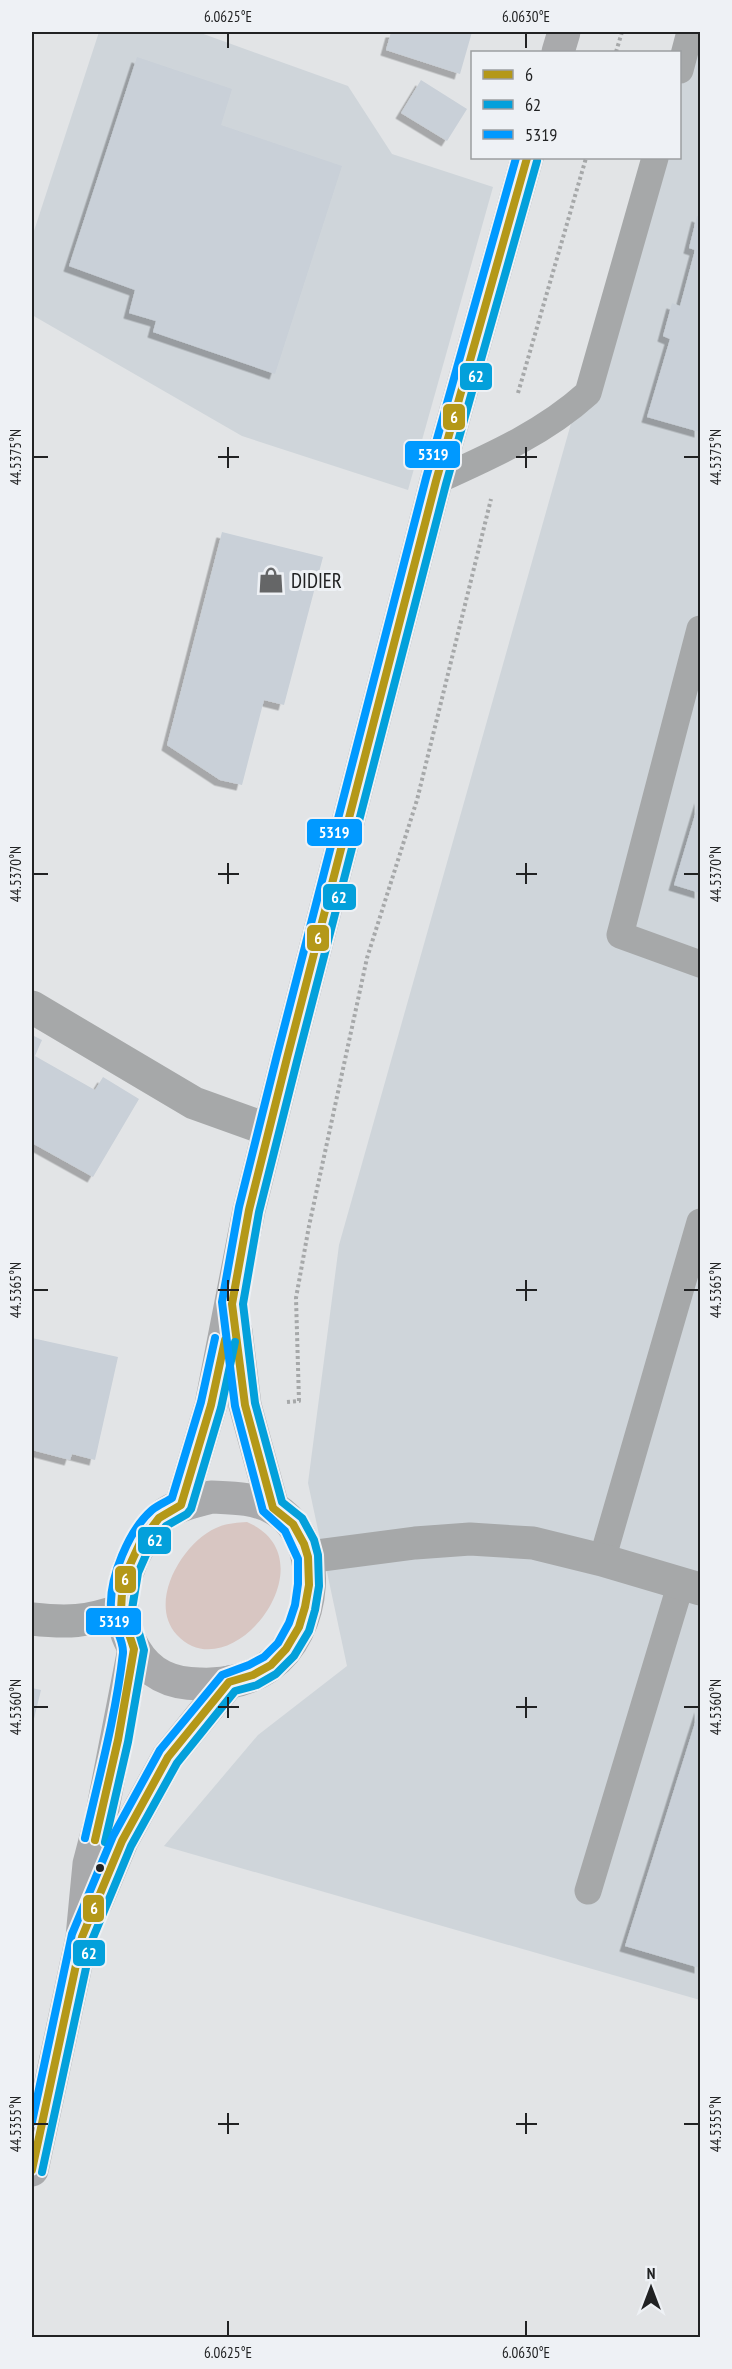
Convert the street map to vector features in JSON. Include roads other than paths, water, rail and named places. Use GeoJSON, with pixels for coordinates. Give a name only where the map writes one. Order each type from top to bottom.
{"type":"FeatureCollection","features":[{"type":"Feature","properties":{"kind":"main road"},"geometry":{"type":"LineString","coordinates":[[558,51],[564,32]]}},
{"type":"Feature","properties":{"kind":"main road"},"geometry":{"type":"LineString","coordinates":[[181,1505],[211,1405],[249,1210],[269,1130],[436,481],[527,159]]}},
{"type":"Feature","properties":{"kind":"main road"},"geometry":{"type":"LineString","coordinates":[[232,1304],[245,1406],[273,1508]]}},
{"type":"Feature","properties":{"kind":"main road"},"geometry":{"type":"LineString","coordinates":[[211,1497],[246,1499],[273,1508],[293,1524],[308,1557],[309,1586],[299,1627],[286,1649],[271,1665],[253,1676],[229,1682],[209,1685],[182,1684],[163,1678],[147,1666],[134,1649],[121,1610],[122,1593],[128,1569],[140,1543],[159,1518],[181,1505],[211,1497]]}},
{"type":"Feature","properties":{"kind":"main road"},"geometry":{"type":"LineString","coordinates":[[32,2170],[82,1937],[89,1864],[111,1774],[134,1649]]}},
{"type":"Feature","properties":{"kind":"main road"},"geometry":{"type":"LineString","coordinates":[[82,1937],[122,1840],[168,1757],[229,1682]]}},
{"type":"Feature","properties":{"kind":"street"},"geometry":{"type":"LineString","coordinates":[[32,1007],[194,1103],[269,1130]]}},
{"type":"Feature","properties":{"kind":"street"},"geometry":{"type":"LineString","coordinates":[[308,1557],[415,1543],[470,1539],[533,1543],[691,1586]]}},
{"type":"Feature","properties":{"kind":"street"},"geometry":{"type":"LineString","coordinates":[[32,1619],[63,1622],[94,1620],[121,1610]]}},
{"type":"Feature","properties":{"kind":"lane"},"geometry":{"type":"LineString","coordinates":[[681,66],[690,32]]}},
{"type":"Feature","properties":{"kind":"lane"},"geometry":{"type":"LineString","coordinates":[[436,481],[503,451],[572,407],[588,393],[655,159]]}},
{"type":"Feature","properties":{"kind":"lane"},"geometry":{"type":"LineString","coordinates":[[700,629],[620,935],[700,964]]}},
{"type":"Feature","properties":{"kind":"lane"},"geometry":{"type":"LineString","coordinates":[[602,1560],[700,1222]]}},
{"type":"Feature","properties":{"kind":"lane"},"geometry":{"type":"LineString","coordinates":[[588,1890],[691,1586]]}},
{"type":"Feature","properties":{"kind":"place","name":"DIDIER"},"geometry":{"type":"Point","coordinates":[271,580]}}]}
